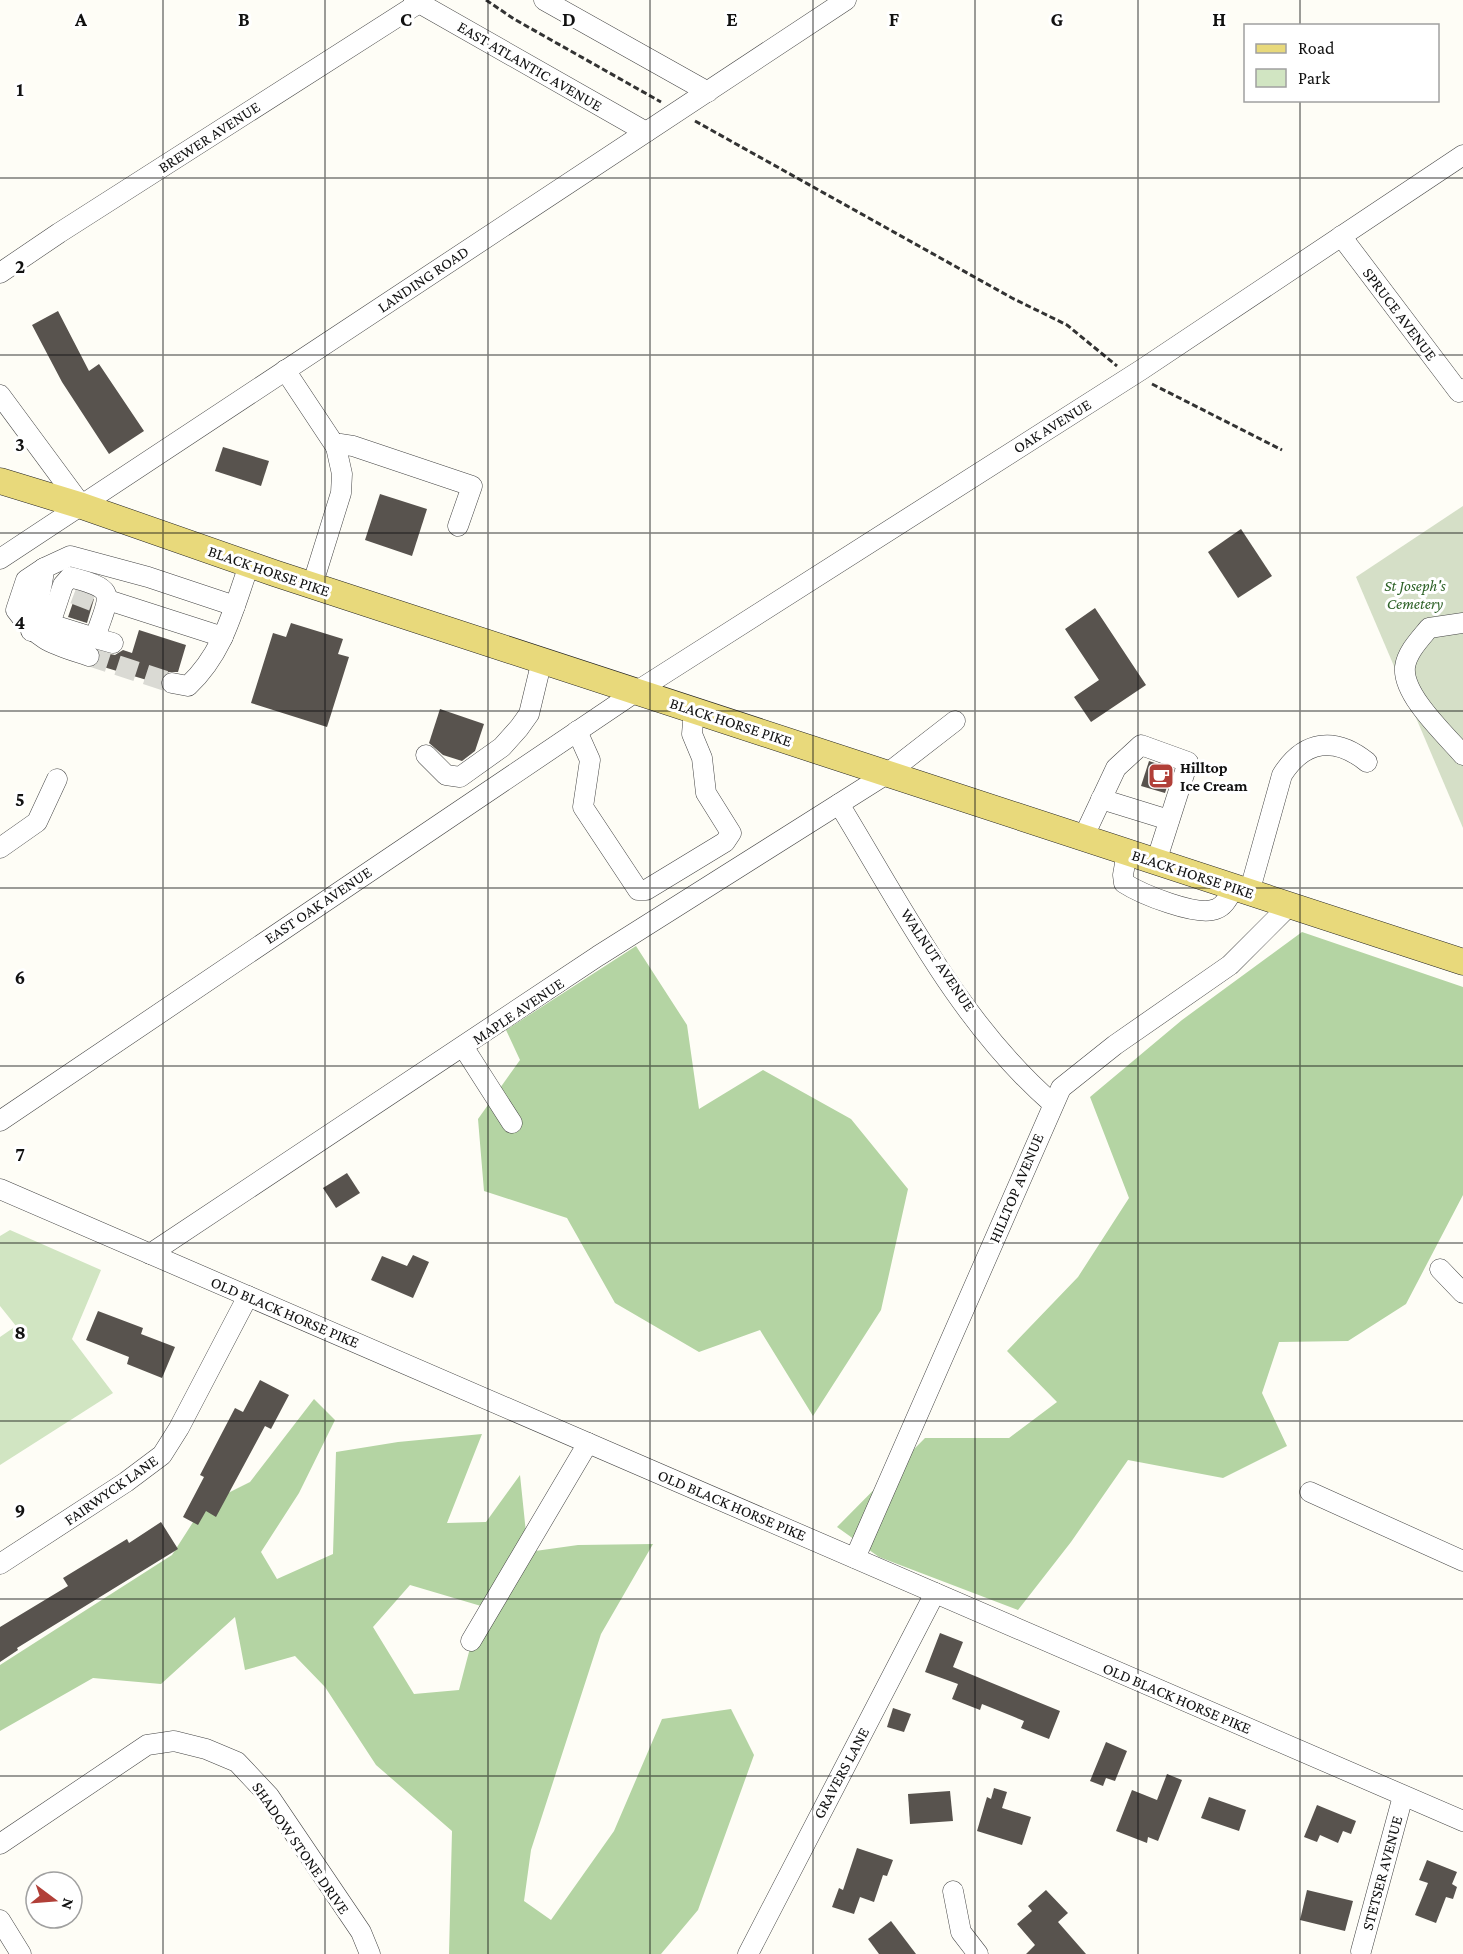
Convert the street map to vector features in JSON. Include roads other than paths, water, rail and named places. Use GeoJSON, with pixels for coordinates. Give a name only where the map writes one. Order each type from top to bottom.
{"type":"FeatureCollection","features":[{"type":"Feature","properties":{"kind":"main road","name":"BLACK HORSE PIKE"},"geometry":{"type":"LineString","coordinates":[[0,481],[82,506],[312,586],[1463,962]]}},
{"type":"Feature","properties":{"kind":"street"},"geometry":{"type":"LineString","coordinates":[[544,0],[708,92]]}},
{"type":"Feature","properties":{"kind":"street","name":"LANDING ROAD"},"geometry":{"type":"LineString","coordinates":[[0,559],[846,0]]}},
{"type":"Feature","properties":{"kind":"street","name":"EAST ATLANTIC AVENUE"},"geometry":{"type":"LineString","coordinates":[[417,1],[646,132]]}},
{"type":"Feature","properties":{"kind":"street","name":"BREWER AVENUE"},"geometry":{"type":"LineString","coordinates":[[0,273],[58,233],[417,1]]}},
{"type":"Feature","properties":{"kind":"street","name":"OAK AVENUE"},"geometry":{"type":"LineString","coordinates":[[637,691],[1134,375],[1463,155]]}},
{"type":"Feature","properties":{"kind":"street","name":"SPRUCE AVENUE"},"geometry":{"type":"LineString","coordinates":[[1341,236],[1461,391]]}},
{"type":"Feature","properties":{"kind":"street"},"geometry":{"type":"LineString","coordinates":[[285,370],[336,447],[342,474],[341,493],[312,586]]}},
{"type":"Feature","properties":{"kind":"street"},"geometry":{"type":"LineString","coordinates":[[0,395],[82,506]]}},
{"type":"Feature","properties":{"kind":"street"},"geometry":{"type":"LineString","coordinates":[[336,447],[345,444],[472,486],[458,526]]}},
{"type":"Feature","properties":{"kind":"street"},"geometry":{"type":"LineString","coordinates":[[99,646],[42,639],[31,632],[34,610],[44,585],[44,568],[70,556],[148,577],[235,606]]}},
{"type":"Feature","properties":{"kind":"street"},"geometry":{"type":"LineString","coordinates":[[172,683],[188,686],[202,672],[219,648],[249,565]]}},
{"type":"Feature","properties":{"kind":"street"},"geometry":{"type":"LineString","coordinates":[[70,577],[100,585],[99,646],[50,624],[66,598],[70,577]]}},
{"type":"Feature","properties":{"kind":"street"},"geometry":{"type":"LineString","coordinates":[[100,607],[224,637]]}},
{"type":"Feature","properties":{"kind":"street"},"geometry":{"type":"LineString","coordinates":[[1463,623],[1429,628],[1414,646],[1405,666],[1406,677],[1417,700],[1463,755]]}},
{"type":"Feature","properties":{"kind":"street"},"geometry":{"type":"LineString","coordinates":[[426,755],[446,775],[460,777],[502,747],[529,714],[542,660]]}},
{"type":"Feature","properties":{"kind":"street","name":"EAST OAK AVENUE"},"geometry":{"type":"LineString","coordinates":[[0,1121],[637,691]]}},
{"type":"Feature","properties":{"kind":"street"},"geometry":{"type":"LineString","coordinates":[[577,731],[590,760],[583,807],[628,878],[638,890],[646,890],[725,842],[731,833],[706,793],[702,758],[692,734],[694,710]]}},
{"type":"Feature","properties":{"kind":"street","name":"MAPLE AVENUE"},"geometry":{"type":"LineString","coordinates":[[150,1254],[464,1048],[598,956],[888,773],[955,722]]}},
{"type":"Feature","properties":{"kind":"street"},"geometry":{"type":"LineString","coordinates":[[1083,838],[1116,768],[1141,745],[1188,762],[1156,862]]}},
{"type":"Feature","properties":{"kind":"street"},"geometry":{"type":"LineString","coordinates":[[1127,852],[1124,883],[1171,903],[1213,910],[1241,890],[1282,775],[1292,760],[1306,749],[1322,745],[1352,750],[1367,762]]}},
{"type":"Feature","properties":{"kind":"street"},"geometry":{"type":"LineString","coordinates":[[0,848],[37,822],[57,779]]}},
{"type":"Feature","properties":{"kind":"street"},"geometry":{"type":"LineString","coordinates":[[1101,799],[1169,820]]}},
{"type":"Feature","properties":{"kind":"street","name":"WALNUT AVENUE"},"geometry":{"type":"LineString","coordinates":[[839,804],[947,980],[1010,1061],[1052,1103]]}},
{"type":"Feature","properties":{"kind":"street","name":"HILLTOP AVENUE"},"geometry":{"type":"LineString","coordinates":[[855,1558],[1052,1103],[1061,1088],[1114,1045],[1230,965],[1289,906]]}},
{"type":"Feature","properties":{"kind":"street"},"geometry":{"type":"LineString","coordinates":[[464,1048],[512,1123]]}},
{"type":"Feature","properties":{"kind":"street","name":"OLD BLACK HORSE PIKE"},"geometry":{"type":"LineString","coordinates":[[0,1189],[1463,1821]]}},
{"type":"Feature","properties":{"kind":"street"},"geometry":{"type":"LineString","coordinates":[[1440,1269],[1463,1293]]}},
{"type":"Feature","properties":{"kind":"street","name":"FAIRWYCK LANE"},"geometry":{"type":"LineString","coordinates":[[0,1564],[126,1482],[162,1455],[179,1428],[248,1296]]}},
{"type":"Feature","properties":{"kind":"street"},"geometry":{"type":"LineString","coordinates":[[471,1641],[588,1443]]}},
{"type":"Feature","properties":{"kind":"street"},"geometry":{"type":"LineString","coordinates":[[1310,1492],[1463,1561]]}},
{"type":"Feature","properties":{"kind":"street","name":"GRAVERS LANE"},"geometry":{"type":"LineString","coordinates":[[748,1954],[935,1593]]}},
{"type":"Feature","properties":{"kind":"street","name":"SHADOW STONE DRIVE"},"geometry":{"type":"LineString","coordinates":[[0,1844],[147,1745],[174,1741],[206,1749],[237,1762],[269,1797],[361,1932],[370,1954]]}},
{"type":"Feature","properties":{"kind":"street","name":"STETSER AVENUE"},"geometry":{"type":"LineString","coordinates":[[1361,1951],[1403,1796]]}},
{"type":"Feature","properties":{"kind":"street"},"geometry":{"type":"LineString","coordinates":[[953,1891],[961,1932],[978,1954]]}},
{"type":"Feature","properties":{"kind":"street"},"geometry":{"type":"LineString","coordinates":[[0,1920],[21,1954]]}},
{"type":"Feature","properties":{"kind":"tunnel"},"geometry":{"type":"LineString","coordinates":[[74,594],[95,602]]}},
{"type":"Feature","properties":{"kind":"tunnel"},"geometry":{"type":"LineString","coordinates":[[89,656],[172,683]]}},
{"type":"Feature","properties":{"kind":"place","name":"Hilltop Ice Cream"},"geometry":{"type":"Point","coordinates":[1161,776]}},
{"type":"Feature","properties":{"kind":"park label","name":"St Joseph's Cemetery"},"geometry":{"type":"Point","coordinates":[1415,594]}}]}
